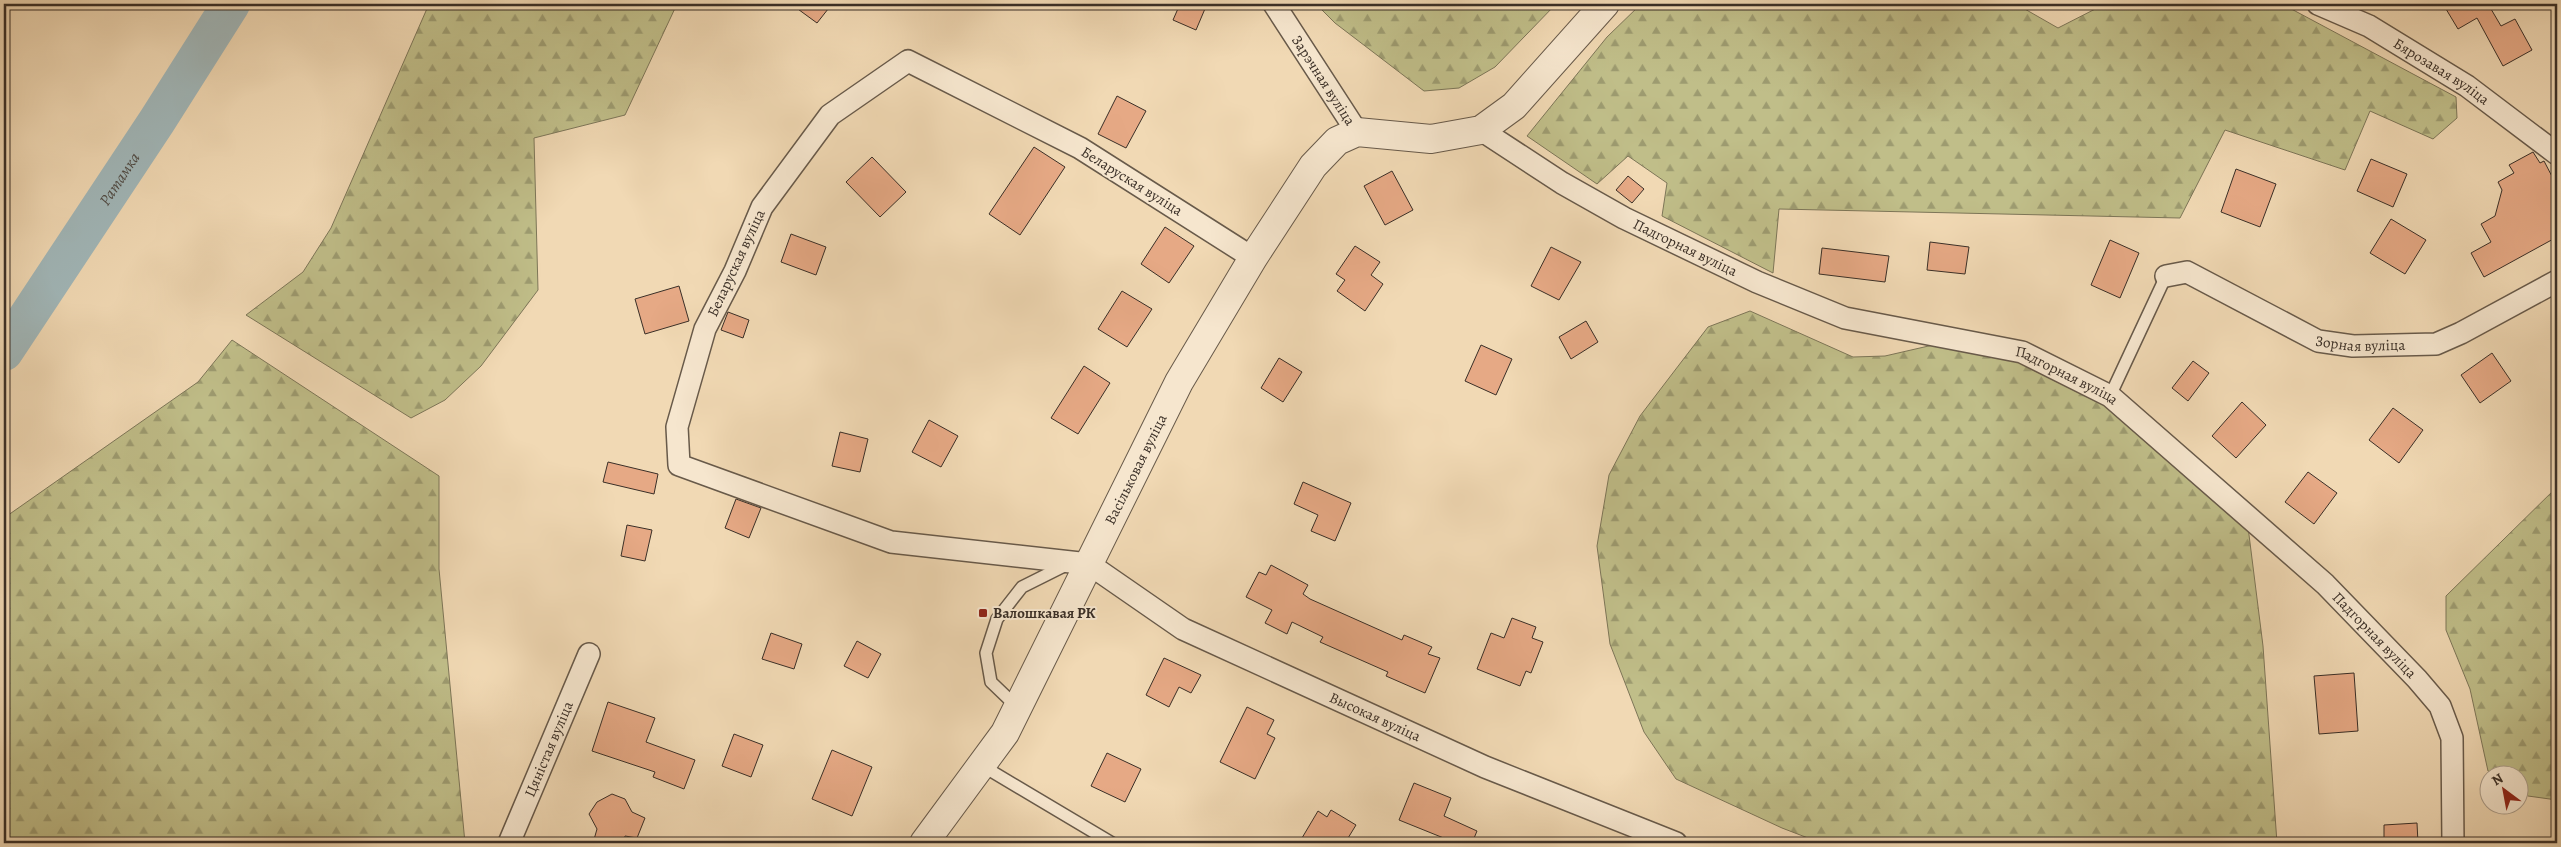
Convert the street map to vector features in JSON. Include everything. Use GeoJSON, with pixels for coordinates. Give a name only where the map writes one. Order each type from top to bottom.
{"type":"FeatureCollection","features":[{"type":"Feature","properties":{"kind":"street","name":"Зарэчная вуліца"},"geometry":{"type":"LineString","coordinates":[[1274,4],[1368,133]]}},
{"type":"Feature","properties":{"kind":"street"},"geometry":{"type":"LineString","coordinates":[[1368,133],[1430,138],[1481,130],[1514,106],[1605,4]]}},
{"type":"Feature","properties":{"kind":"street","name":"Бярозавая вуліца"},"geometry":{"type":"LineString","coordinates":[[2318,4],[2369,26],[2468,86],[2557,154]]}},
{"type":"Feature","properties":{"kind":"street","name":"Беларуская вуліца"},"geometry":{"type":"LineString","coordinates":[[1081,563],[892,542],[679,465],[677,427],[705,329],[735,271],[762,206],[830,115],[908,61],[1080,148],[1253,258]]}},
{"type":"Feature","properties":{"kind":"street","name":"Падгорная вуліца"},"geometry":{"type":"LineString","coordinates":[[1481,130],[1562,183],[1624,218],[1757,282],[1845,318],[2022,352],[2110,396],[2326,584],[2417,679],[2440,706],[2452,738],[2453,843]]}},
{"type":"Feature","properties":{"kind":"street","name":"Васільковая вуліца"},"geometry":{"type":"LineString","coordinates":[[924,843],[1005,733],[1018,708],[1081,563],[1179,382],[1253,258],[1313,166],[1337,141],[1368,133]]}},
{"type":"Feature","properties":{"kind":"street","name":"Зорная вуліца"},"geometry":{"type":"LineString","coordinates":[[2166,276],[2187,272],[2318,341],[2353,346],[2436,344],[2461,333],[2557,281]]}},
{"type":"Feature","properties":{"kind":"street","name":"Высокая вуліца"},"geometry":{"type":"LineString","coordinates":[[1081,563],[1183,629],[1485,767],[1676,843]]}},
{"type":"Feature","properties":{"kind":"street","name":"Цяністая вуліца"},"geometry":{"type":"LineString","coordinates":[[511,842],[589,654]]}},
{"type":"Feature","properties":{"kind":"lane"},"geometry":{"type":"LineString","coordinates":[[2110,396],[2166,276]]}},
{"type":"Feature","properties":{"kind":"lane"},"geometry":{"type":"LineString","coordinates":[[1018,708],[991,682],[986,653],[997,618],[1022,587],[1081,563]]}},
{"type":"Feature","properties":{"kind":"lane"},"geometry":{"type":"LineString","coordinates":[[982,765],[1112,843]]}},
{"type":"Feature","properties":{"kind":"green space"},"geometry":{"type":"Polygon","coordinates":[[[429,4],[677,4],[625,115],[534,138],[538,290],[481,366],[445,400],[411,418],[246,315],[303,272],[331,228],[429,4]]]}},
{"type":"Feature","properties":{"kind":"green space"},"geometry":{"type":"Polygon","coordinates":[[[1316,4],[1556,4],[1495,67],[1459,88],[1424,91],[1335,23],[1316,4]]]}},
{"type":"Feature","properties":{"kind":"green space"},"geometry":{"type":"Polygon","coordinates":[[[1641,4],[2016,4],[2058,28],[2105,4],[2282,4],[2456,97],[2457,118],[2433,139],[2370,111],[2345,170],[2225,130],[2180,218],[1779,209],[1773,273],[1662,216],[1667,183],[1628,156],[1597,184],[1527,136],[1607,37],[1641,4]]]}},
{"type":"Feature","properties":{"kind":"green space"},"geometry":{"type":"Polygon","coordinates":[[[1750,311],[1853,357],[1885,356],[1959,339],[2110,396],[2247,519],[2263,646],[2277,843],[1821,843],[1782,828],[1676,779],[1644,732],[1610,644],[1597,546],[1609,475],[1640,416],[1708,327],[1750,311]]]}},
{"type":"Feature","properties":{"kind":"green space"},"geometry":{"type":"Polygon","coordinates":[[[232,340],[439,476],[439,569],[465,843],[4,843],[4,518],[198,382],[232,340]]]}},
{"type":"Feature","properties":{"kind":"green space"},"geometry":{"type":"Polygon","coordinates":[[[2557,487],[2557,800],[2528,796],[2528,764],[2486,764],[2470,689],[2446,630],[2446,596],[2557,487]]]}},
{"type":"Feature","properties":{"kind":"building"},"geometry":{"type":"Polygon","coordinates":[[[791,4],[832,4],[817,23],[791,4]]]}},
{"type":"Feature","properties":{"kind":"building"},"geometry":{"type":"Polygon","coordinates":[[[1180,4],[1207,4],[1196,30],[1173,20],[1180,4]]]}},
{"type":"Feature","properties":{"kind":"building"},"geometry":{"type":"Polygon","coordinates":[[[2443,4],[2499,4],[2491,9],[2501,26],[2515,19],[2532,50],[2503,66],[2477,18],[2458,29],[2443,4]]]}},
{"type":"Feature","properties":{"kind":"building"},"geometry":{"type":"Polygon","coordinates":[[[1117,96],[1146,111],[1126,148],[1098,134],[1117,96]]]}},
{"type":"Feature","properties":{"kind":"building"},"geometry":{"type":"Polygon","coordinates":[[[1034,147],[1065,167],[1020,235],[989,214],[1034,147]]]}},
{"type":"Feature","properties":{"kind":"building"},"geometry":{"type":"Polygon","coordinates":[[[2533,152],[2540,163],[2544,161],[2557,186],[2557,237],[2484,277],[2471,253],[2491,242],[2481,224],[2495,216],[2502,190],[2498,182],[2514,173],[2509,165],[2533,152]]]}},
{"type":"Feature","properties":{"kind":"building"},"geometry":{"type":"Polygon","coordinates":[[[872,157],[906,192],[880,217],[846,182],[872,157]]]}},
{"type":"Feature","properties":{"kind":"building"},"geometry":{"type":"Polygon","coordinates":[[[2371,159],[2407,174],[2393,207],[2357,191],[2371,159]]]}},
{"type":"Feature","properties":{"kind":"building"},"geometry":{"type":"Polygon","coordinates":[[[2236,169],[2276,184],[2260,227],[2221,212],[2236,169]]]}},
{"type":"Feature","properties":{"kind":"building"},"geometry":{"type":"Polygon","coordinates":[[[1392,171],[1413,210],[1385,225],[1364,186],[1392,171]]]}},
{"type":"Feature","properties":{"kind":"building"},"geometry":{"type":"Polygon","coordinates":[[[1628,176],[1644,189],[1632,203],[1616,190],[1628,176]]]}},
{"type":"Feature","properties":{"kind":"building"},"geometry":{"type":"Polygon","coordinates":[[[2391,219],[2426,240],[2405,274],[2370,253],[2391,219]]]}},
{"type":"Feature","properties":{"kind":"building"},"geometry":{"type":"Polygon","coordinates":[[[1165,227],[1194,246],[1169,283],[1141,264],[1165,227]]]}},
{"type":"Feature","properties":{"kind":"building"},"geometry":{"type":"Polygon","coordinates":[[[791,234],[826,247],[816,275],[781,262],[791,234]]]}},
{"type":"Feature","properties":{"kind":"building"},"geometry":{"type":"Polygon","coordinates":[[[2110,240],[2139,253],[2120,298],[2091,285],[2110,240]]]}},
{"type":"Feature","properties":{"kind":"building"},"geometry":{"type":"Polygon","coordinates":[[[1930,242],[1969,247],[1965,274],[1927,270],[1930,242]]]}},
{"type":"Feature","properties":{"kind":"building"},"geometry":{"type":"Polygon","coordinates":[[[1355,246],[1380,262],[1371,275],[1383,284],[1365,311],[1337,291],[1345,280],[1336,274],[1355,246]]]}},
{"type":"Feature","properties":{"kind":"building"},"geometry":{"type":"Polygon","coordinates":[[[1551,247],[1581,262],[1559,300],[1531,286],[1551,247]]]}},
{"type":"Feature","properties":{"kind":"building"},"geometry":{"type":"Polygon","coordinates":[[[1822,248],[1889,256],[1885,282],[1819,274],[1822,248]]]}},
{"type":"Feature","properties":{"kind":"building"},"geometry":{"type":"Polygon","coordinates":[[[679,286],[689,321],[645,334],[635,299],[679,286]]]}},
{"type":"Feature","properties":{"kind":"building"},"geometry":{"type":"Polygon","coordinates":[[[1122,291],[1152,309],[1127,347],[1098,329],[1122,291]]]}},
{"type":"Feature","properties":{"kind":"building"},"geometry":{"type":"Polygon","coordinates":[[[728,312],[749,320],[743,338],[721,330],[728,312]]]}},
{"type":"Feature","properties":{"kind":"building"},"geometry":{"type":"Polygon","coordinates":[[[1586,321],[1598,342],[1571,359],[1559,337],[1586,321]]]}},
{"type":"Feature","properties":{"kind":"building"},"geometry":{"type":"Polygon","coordinates":[[[1481,345],[1512,359],[1496,395],[1465,381],[1481,345]]]}},
{"type":"Feature","properties":{"kind":"building"},"geometry":{"type":"Polygon","coordinates":[[[2492,353],[2511,381],[2480,403],[2461,375],[2492,353]]]}},
{"type":"Feature","properties":{"kind":"building"},"geometry":{"type":"Polygon","coordinates":[[[1279,358],[1302,372],[1283,402],[1261,388],[1279,358]]]}},
{"type":"Feature","properties":{"kind":"building"},"geometry":{"type":"Polygon","coordinates":[[[2193,361],[2209,373],[2188,401],[2172,388],[2193,361]]]}},
{"type":"Feature","properties":{"kind":"building"},"geometry":{"type":"Polygon","coordinates":[[[1084,366],[1110,383],[1078,434],[1051,418],[1084,366]]]}},
{"type":"Feature","properties":{"kind":"building"},"geometry":{"type":"Polygon","coordinates":[[[2242,402],[2266,425],[2236,458],[2212,436],[2242,402]]]}},
{"type":"Feature","properties":{"kind":"building"},"geometry":{"type":"Polygon","coordinates":[[[2393,408],[2423,430],[2399,463],[2369,440],[2393,408]]]}},
{"type":"Feature","properties":{"kind":"building"},"geometry":{"type":"Polygon","coordinates":[[[929,420],[958,436],[941,467],[912,452],[929,420]]]}},
{"type":"Feature","properties":{"kind":"building"},"geometry":{"type":"Polygon","coordinates":[[[840,432],[868,439],[860,472],[832,466],[840,432]]]}},
{"type":"Feature","properties":{"kind":"building"},"geometry":{"type":"Polygon","coordinates":[[[608,462],[658,474],[654,494],[603,482],[608,462]]]}},
{"type":"Feature","properties":{"kind":"building"},"geometry":{"type":"Polygon","coordinates":[[[2308,472],[2337,493],[2314,524],[2285,502],[2308,472]]]}},
{"type":"Feature","properties":{"kind":"building"},"geometry":{"type":"Polygon","coordinates":[[[1303,482],[1351,503],[1335,541],[1311,531],[1318,515],[1294,504],[1303,482]]]}},
{"type":"Feature","properties":{"kind":"building"},"geometry":{"type":"Polygon","coordinates":[[[736,499],[761,508],[749,538],[725,528],[736,499]]]}},
{"type":"Feature","properties":{"kind":"building"},"geometry":{"type":"Polygon","coordinates":[[[627,525],[652,530],[645,561],[621,556],[627,525]]]}},
{"type":"Feature","properties":{"kind":"building"},"geometry":{"type":"Polygon","coordinates":[[[1271,565],[1308,585],[1303,594],[1310,599],[1402,640],[1404,635],[1432,647],[1428,654],[1440,658],[1425,693],[1386,676],[1388,672],[1320,642],[1323,637],[1292,622],[1287,634],[1265,623],[1272,610],[1246,597],[1259,572],[1266,575],[1271,565]]]}},
{"type":"Feature","properties":{"kind":"building"},"geometry":{"type":"Polygon","coordinates":[[[1512,618],[1536,627],[1532,638],[1543,642],[1531,673],[1526,671],[1520,686],[1477,669],[1491,633],[1504,638],[1512,618]]]}},
{"type":"Feature","properties":{"kind":"building"},"geometry":{"type":"Polygon","coordinates":[[[771,633],[802,644],[794,669],[762,659],[771,633]]]}},
{"type":"Feature","properties":{"kind":"building"},"geometry":{"type":"Polygon","coordinates":[[[857,641],[881,654],[868,678],[844,666],[857,641]]]}},
{"type":"Feature","properties":{"kind":"building"},"geometry":{"type":"Polygon","coordinates":[[[1164,658],[1201,675],[1191,693],[1179,687],[1169,707],[1146,695],[1164,658]]]}},
{"type":"Feature","properties":{"kind":"building"},"geometry":{"type":"Polygon","coordinates":[[[2354,673],[2358,731],[2319,734],[2314,676],[2354,673]]]}},
{"type":"Feature","properties":{"kind":"building"},"geometry":{"type":"Polygon","coordinates":[[[608,702],[655,718],[646,742],[695,760],[684,789],[653,777],[655,772],[592,751],[608,702]]]}},
{"type":"Feature","properties":{"kind":"building"},"geometry":{"type":"Polygon","coordinates":[[[1247,707],[1274,720],[1267,734],[1275,738],[1255,779],[1220,762],[1247,707]]]}},
{"type":"Feature","properties":{"kind":"building"},"geometry":{"type":"Polygon","coordinates":[[[734,734],[763,745],[751,777],[722,766],[734,734]]]}},
{"type":"Feature","properties":{"kind":"building"},"geometry":{"type":"Polygon","coordinates":[[[832,750],[872,767],[852,816],[812,799],[832,750]]]}},
{"type":"Feature","properties":{"kind":"building"},"geometry":{"type":"Polygon","coordinates":[[[1107,753],[1141,769],[1125,802],[1091,786],[1107,753]]]}},
{"type":"Feature","properties":{"kind":"building"},"geometry":{"type":"Polygon","coordinates":[[[1414,783],[1451,798],[1444,816],[1477,831],[1472,843],[1456,843],[1399,820],[1414,783]]]}},
{"type":"Feature","properties":{"kind":"building"},"geometry":{"type":"Polygon","coordinates":[[[612,794],[625,799],[632,812],[645,818],[637,838],[625,836],[623,843],[593,843],[597,829],[589,814],[597,802],[612,794]]]}},
{"type":"Feature","properties":{"kind":"building"},"geometry":{"type":"Polygon","coordinates":[[[1331,810],[1356,825],[1345,843],[1299,843],[1318,811],[1327,817],[1331,810]]]}},
{"type":"Feature","properties":{"kind":"building"},"geometry":{"type":"Polygon","coordinates":[[[2417,823],[2418,843],[2384,843],[2384,825],[2417,823]]]}},
{"type":"Feature","properties":{"kind":"waterway","name":"Ратамка"},"geometry":{"type":"LineString","coordinates":[[4,352],[157,121],[231,4]]}},
{"type":"Feature","properties":{"kind":"place","name":"Валошкавая РК"},"geometry":{"type":"Point","coordinates":[983,613]}}]}
